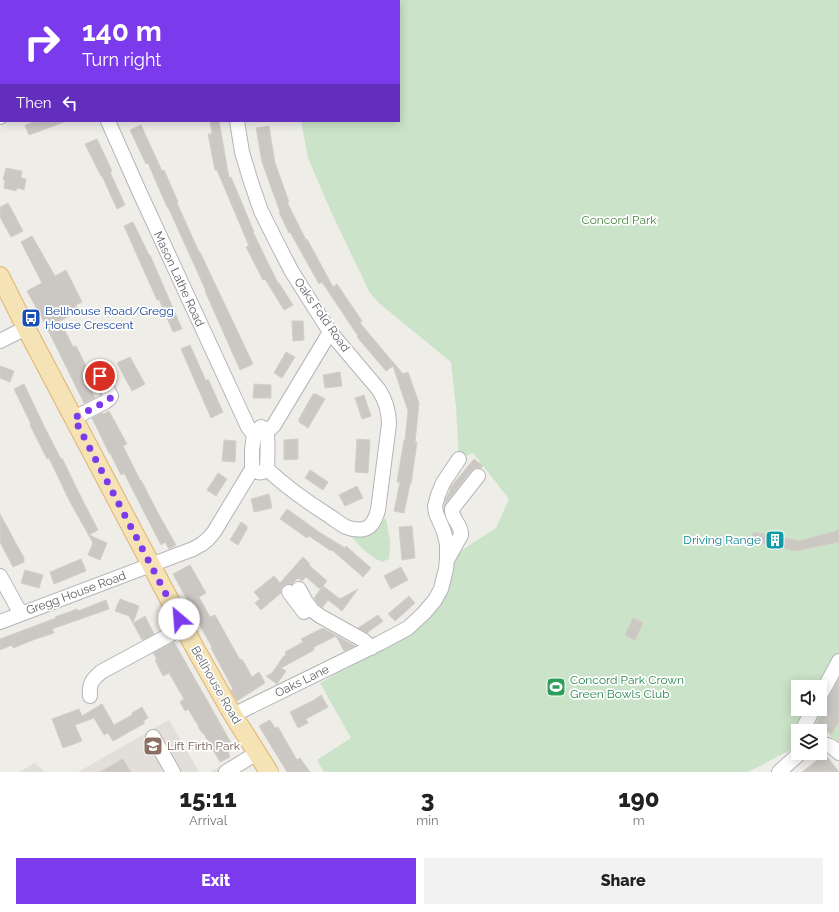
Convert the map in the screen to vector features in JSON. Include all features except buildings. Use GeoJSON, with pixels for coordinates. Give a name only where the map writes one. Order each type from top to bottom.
{"type":"FeatureCollection","features":[{"type":"Feature","properties":{"kind":"main road","name":"Bellhouse Road"},"geometry":{"type":"LineString","coordinates":[[0,276],[184,628],[233,715],[269,772]]}},
{"type":"Feature","properties":{"kind":"street","name":"Mason Lathe Road"},"geometry":{"type":"LineString","coordinates":[[108,122],[138,191],[244,420],[248,427],[260,433]]}},
{"type":"Feature","properties":{"kind":"street","name":"Oaks Fold Road"},"geometry":{"type":"LineString","coordinates":[[237,122],[242,152],[251,182],[261,211],[279,248],[292,272],[330,332],[379,390],[384,398],[388,410],[389,424],[378,510],[375,520],[368,528],[354,529],[346,527],[316,507],[267,469]]}},
{"type":"Feature","properties":{"kind":"street"},"geometry":{"type":"LineString","coordinates":[[0,341],[26,328]]}},
{"type":"Feature","properties":{"kind":"street"},"geometry":{"type":"LineString","coordinates":[[260,433],[267,448],[267,469],[257,473],[252,469],[252,450],[260,433],[274,425],[330,332]]}},
{"type":"Feature","properties":{"kind":"street"},"geometry":{"type":"LineString","coordinates":[[74,418],[110,399],[111,396],[100,376]]}},
{"type":"Feature","properties":{"kind":"street","name":"Oaks Lane"},"geometry":{"type":"LineString","coordinates":[[233,715],[371,648],[408,628],[424,613],[435,600],[441,589],[447,560],[447,544],[435,506],[443,483],[459,459]]}},
{"type":"Feature","properties":{"kind":"street","name":"Gregg House Road"},"geometry":{"type":"LineString","coordinates":[[0,622],[152,565],[202,544],[214,532],[252,469]]}},
{"type":"Feature","properties":{"kind":"street"},"geometry":{"type":"LineString","coordinates":[[447,560],[462,531],[451,514],[452,509],[478,476]]}},
{"type":"Feature","properties":{"kind":"street"},"geometry":{"type":"LineString","coordinates":[[0,576],[21,614]]}},
{"type":"Feature","properties":{"kind":"street"},"geometry":{"type":"LineString","coordinates":[[294,591],[312,610],[320,616],[364,640],[371,648]]}},
{"type":"Feature","properties":{"kind":"street"},"geometry":{"type":"LineString","coordinates":[[90,696],[89,687],[93,679],[101,672],[184,628]]}},
{"type":"Feature","properties":{"kind":"street"},"geometry":{"type":"LineString","coordinates":[[827,683],[839,661]]}},
{"type":"Feature","properties":{"kind":"street"},"geometry":{"type":"LineString","coordinates":[[152,737],[172,772]]}},
{"type":"Feature","properties":{"kind":"street"},"geometry":{"type":"LineString","coordinates":[[827,744],[839,753]]}},
{"type":"Feature","properties":{"kind":"street"},"geometry":{"type":"LineString","coordinates":[[226,772],[257,753]]}},
{"type":"Feature","properties":{"kind":"street"},"geometry":{"type":"LineString","coordinates":[[779,772],[791,759]]}},
{"type":"Feature","properties":{"kind":"shaded area","name":"Lift Firth Park"},"geometry":{"type":"Polygon","coordinates":[[[169,720],[199,772],[78,772],[169,720]]]}},
{"type":"Feature","properties":{"kind":"shaded area","name":"Lift Firth Park"},"geometry":{"type":"Polygon","coordinates":[[[246,751],[253,763],[240,772],[210,772],[246,751]]]}},
{"type":"Feature","properties":{"kind":"shaded area"},"geometry":{"type":"Polygon","coordinates":[[[35,763],[45,772],[19,772],[35,763]]]}},
{"type":"Feature","properties":{"kind":"green space","name":"Concord Park"},"geometry":{"type":"Polygon","coordinates":[[[400,0],[839,0],[839,742],[827,733],[827,724],[791,724],[791,750],[748,772],[324,772],[317,760],[351,738],[320,683],[413,631],[453,556],[496,528],[509,499],[473,453],[459,459],[456,407],[451,362],[380,304],[370,293],[333,216],[308,158],[301,122],[400,122],[400,0]]]}},
{"type":"Feature","properties":{"kind":"green space"},"geometry":{"type":"Polygon","coordinates":[[[386,518],[390,541],[389,559],[382,562],[363,549],[347,531],[375,529],[386,518]]]}},
{"type":"Feature","properties":{"kind":"place","name":"Bellhouse Road/Gregg House Crescent"},"geometry":{"type":"Point","coordinates":[31,318]}},
{"type":"Feature","properties":{"kind":"place","name":"Driving Range"},"geometry":{"type":"Point","coordinates":[775,540]}},
{"type":"Feature","properties":{"kind":"place","name":"Concord Park Crown Green Bowls Club"},"geometry":{"type":"Point","coordinates":[556,687]}},
{"type":"Feature","properties":{"kind":"place","name":"Lift Firth Park"},"geometry":{"type":"Point","coordinates":[153,746]}},
{"type":"Feature","properties":{"kind":"route"},"geometry":{"type":"LineString","coordinates":[[100,376],[111,396],[110,399],[74,418],[179,619]]}}]}
